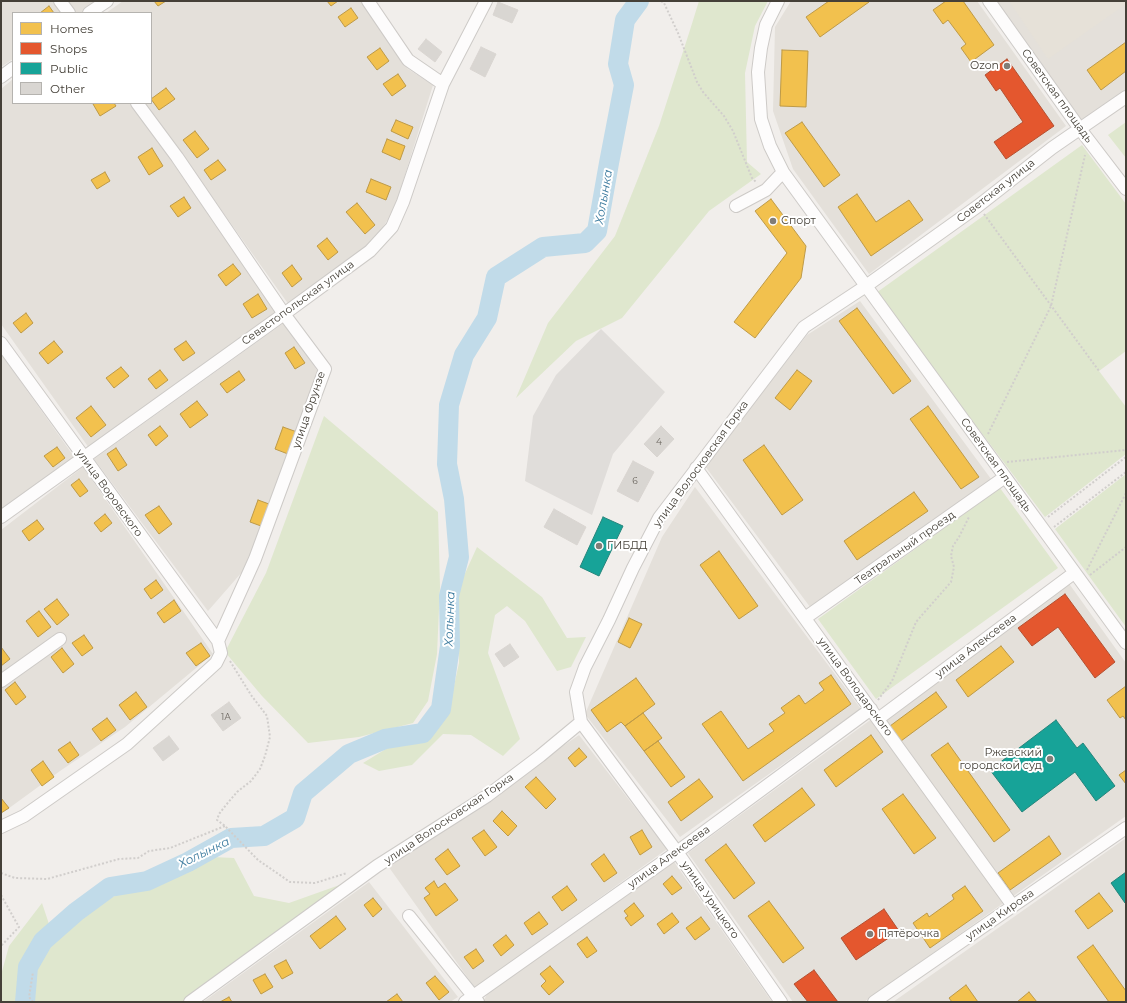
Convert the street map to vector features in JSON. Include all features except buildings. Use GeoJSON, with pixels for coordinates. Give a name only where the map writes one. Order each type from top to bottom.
{"type":"FeatureCollection","features":[{"type":"Feature","properties":{"kind":"street"},"geometry":{"type":"LineString","coordinates":[[60,1],[68,12]]}},
{"type":"Feature","properties":{"kind":"street"},"geometry":{"type":"LineString","coordinates":[[90,12],[107,1]]}},
{"type":"Feature","properties":{"kind":"street"},"geometry":{"type":"LineString","coordinates":[[368,1],[408,60],[444,84]]}},
{"type":"Feature","properties":{"kind":"street","name":"Севастопольская улица"},"geometry":{"type":"LineString","coordinates":[[1,517],[284,314],[370,250],[392,227],[444,84],[486,1]]}},
{"type":"Feature","properties":{"kind":"street","name":"Советская площадь"},"geometry":{"type":"LineString","coordinates":[[778,1],[766,25],[758,72],[761,119],[770,146],[783,172],[1126,643]]}},
{"type":"Feature","properties":{"kind":"street","name":"Советская площадь"},"geometry":{"type":"LineString","coordinates":[[989,1],[1080,129],[1126,189]]}},
{"type":"Feature","properties":{"kind":"street"},"geometry":{"type":"LineString","coordinates":[[1,76],[12,69]]}},
{"type":"Feature","properties":{"kind":"street","name":"Советская улица"},"geometry":{"type":"LineString","coordinates":[[866,286],[978,206],[1052,148],[1126,97]]}},
{"type":"Feature","properties":{"kind":"street","name":"улица Фрунзе"},"geometry":{"type":"LineString","coordinates":[[137,104],[177,157],[284,314],[325,369],[255,560],[218,641]]}},
{"type":"Feature","properties":{"kind":"street"},"geometry":{"type":"LineString","coordinates":[[736,206],[766,190],[783,172]]}},
{"type":"Feature","properties":{"kind":"street","name":"улица Волосковская Горка"},"geometry":{"type":"LineString","coordinates":[[190,1002],[377,866],[488,796],[581,722],[576,692],[585,667],[609,620],[632,568],[659,518],[804,328],[866,286]]}},
{"type":"Feature","properties":{"kind":"street","name":"улица Воровского"},"geometry":{"type":"LineString","coordinates":[[1,343],[83,458],[218,641]]}},
{"type":"Feature","properties":{"kind":"street","name":"улица Володарского"},"geometry":{"type":"LineString","coordinates":[[696,468],[1013,906]]}},
{"type":"Feature","properties":{"kind":"street","name":"Театральный проезд"},"geometry":{"type":"LineString","coordinates":[[805,618],[1005,477]]}},
{"type":"Feature","properties":{"kind":"street","name":"улица Алексеева"},"geometry":{"type":"LineString","coordinates":[[472,1000],[677,852],[874,714],[1078,577]]}},
{"type":"Feature","properties":{"kind":"street"},"geometry":{"type":"LineString","coordinates":[[1,682],[60,640]]}},
{"type":"Feature","properties":{"kind":"street"},"geometry":{"type":"LineString","coordinates":[[1,827],[24,816],[127,744],[216,663],[221,653],[218,641]]}},
{"type":"Feature","properties":{"kind":"street","name":"улица Урицкого"},"geometry":{"type":"LineString","coordinates":[[581,722],[677,852],[781,1002]]}},
{"type":"Feature","properties":{"kind":"street","name":"улица Кирова"},"geometry":{"type":"LineString","coordinates":[[874,1002],[1126,828]]}},
{"type":"Feature","properties":{"kind":"street"},"geometry":{"type":"LineString","coordinates":[[409,916],[472,1000]]}},
{"type":"Feature","properties":{"kind":"path"},"geometry":{"type":"LineString","coordinates":[[661,1],[664,4],[678,33],[697,82],[703,92],[724,116],[733,132],[752,178],[759,186],[766,190]]}},
{"type":"Feature","properties":{"kind":"path"},"geometry":{"type":"LineString","coordinates":[[985,439],[1051,306],[1086,150]]}},
{"type":"Feature","properties":{"kind":"path"},"geometry":{"type":"LineString","coordinates":[[978,206],[1099,371]]}},
{"type":"Feature","properties":{"kind":"path"},"geometry":{"type":"LineString","coordinates":[[995,463],[1126,450]]}},
{"type":"Feature","properties":{"kind":"path"},"geometry":{"type":"LineString","coordinates":[[1043,529],[1126,457]]}},
{"type":"Feature","properties":{"kind":"path"},"geometry":{"type":"LineString","coordinates":[[1043,529],[1126,472]]}},
{"type":"Feature","properties":{"kind":"path"},"geometry":{"type":"LineString","coordinates":[[1078,577],[1126,493]]}},
{"type":"Feature","properties":{"kind":"path"},"geometry":{"type":"LineString","coordinates":[[874,714],[892,681],[916,622],[951,582],[954,567],[951,556],[952,546],[959,537],[968,519],[974,499]]}},
{"type":"Feature","properties":{"kind":"path"},"geometry":{"type":"LineString","coordinates":[[1078,577],[1126,547]]}},
{"type":"Feature","properties":{"kind":"path"},"geometry":{"type":"LineString","coordinates":[[218,641],[251,695],[268,716],[270,737],[260,769],[251,781],[237,792],[219,814],[217,820],[225,826],[258,860],[290,882],[315,883],[352,871]]}},
{"type":"Feature","properties":{"kind":"path"},"geometry":{"type":"LineString","coordinates":[[1,873],[15,878],[47,879],[119,859],[138,858],[149,851],[170,848],[225,826]]}},
{"type":"Feature","properties":{"kind":"path"},"geometry":{"type":"LineString","coordinates":[[1,895],[20,927],[1,946]]}},
{"type":"Feature","properties":{"kind":"path"},"geometry":{"type":"LineString","coordinates":[[33,1002],[29,997],[34,972]]}},
{"type":"Feature","properties":{"kind":"shaded area"},"geometry":{"type":"Polygon","coordinates":[[[1,1],[102,1],[86,12],[12,12],[12,60],[1,67],[1,1]]]}},
{"type":"Feature","properties":{"kind":"shaded area"},"geometry":{"type":"Polygon","coordinates":[[[123,1],[361,1],[408,69],[433,85],[394,210],[373,242],[289,305],[146,104],[152,104],[152,12],[107,12],[123,1]]]}},
{"type":"Feature","properties":{"kind":"shaded area"},"geometry":{"type":"Polygon","coordinates":[[[791,1],[977,1],[1066,126],[869,274],[793,169],[773,111],[775,27],[791,1]]]}},
{"type":"Feature","properties":{"kind":"shaded area"},"geometry":{"type":"Polygon","coordinates":[[[997,1],[1126,1],[1126,90],[1082,121],[997,1]]]}},
{"type":"Feature","properties":{"kind":"shaded area"},"geometry":{"type":"Polygon","coordinates":[[[1009,1],[1126,1],[1126,4],[1048,59],[1009,1]]]}},
{"type":"Feature","properties":{"kind":"shaded area"},"geometry":{"type":"Polygon","coordinates":[[[12,80],[12,104],[132,104],[278,314],[89,448],[1,324],[1,89],[12,80]]]}},
{"type":"Feature","properties":{"kind":"shaded area"},"geometry":{"type":"Polygon","coordinates":[[[860,301],[994,483],[813,611],[705,466],[807,335],[860,301]]]}},
{"type":"Feature","properties":{"kind":"shaded area"},"geometry":{"type":"Polygon","coordinates":[[[285,322],[318,372],[256,556],[208,611],[94,459],[285,322]]]}},
{"type":"Feature","properties":{"kind":"shaded area"},"geometry":{"type":"Polygon","coordinates":[[[601,329],[665,392],[613,454],[592,515],[525,481],[533,416],[556,375],[601,329]]]}},
{"type":"Feature","properties":{"kind":"shaded area"},"geometry":{"type":"Polygon","coordinates":[[[1,354],[75,458],[1,510],[1,354]]]}},
{"type":"Feature","properties":{"kind":"shaded area"},"geometry":{"type":"Polygon","coordinates":[[[83,467],[213,654],[125,727],[60,771],[1,814],[1,530],[83,467]]]}},
{"type":"Feature","properties":{"kind":"shaded area"},"geometry":{"type":"Polygon","coordinates":[[[695,487],[861,709],[680,837],[585,714],[662,537],[695,487]]]}},
{"type":"Feature","properties":{"kind":"shaded area"},"geometry":{"type":"Polygon","coordinates":[[[1065,578],[1126,663],[1126,816],[864,1002],[793,1002],[688,853],[1065,578]]]}},
{"type":"Feature","properties":{"kind":"shaded area"},"geometry":{"type":"Polygon","coordinates":[[[579,735],[667,849],[475,988],[388,866],[579,735]]]}},
{"type":"Feature","properties":{"kind":"shaded area"},"geometry":{"type":"Polygon","coordinates":[[[1126,838],[1126,1002],[893,1002],[1126,838]]]}},
{"type":"Feature","properties":{"kind":"shaded area"},"geometry":{"type":"Polygon","coordinates":[[[672,859],[772,1002],[485,1002],[484,1000],[489,990],[672,859]]]}},
{"type":"Feature","properties":{"kind":"shaded area"},"geometry":{"type":"Polygon","coordinates":[[[369,882],[458,997],[450,1002],[203,1002],[369,882]]]}},
{"type":"Feature","properties":{"kind":"green space"},"geometry":{"type":"Polygon","coordinates":[[[699,1],[768,1],[755,26],[745,73],[747,162],[761,174],[709,211],[622,318],[576,341],[516,398],[548,323],[615,236],[659,126],[699,1]]]}},
{"type":"Feature","properties":{"kind":"green space"},"geometry":{"type":"Polygon","coordinates":[[[1126,122],[1126,158],[1108,135],[1126,122]]]}},
{"type":"Feature","properties":{"kind":"green space"},"geometry":{"type":"Polygon","coordinates":[[[1082,145],[1126,204],[1126,351],[1099,371],[1126,407],[1126,454],[1045,517],[876,293],[1082,145]]]}},
{"type":"Feature","properties":{"kind":"green space"},"geometry":{"type":"Polygon","coordinates":[[[324,416],[438,512],[440,587],[437,654],[428,701],[413,723],[359,737],[308,743],[262,696],[225,652],[266,573],[324,416]]]}},
{"type":"Feature","properties":{"kind":"green space"},"geometry":{"type":"Polygon","coordinates":[[[1126,474],[1126,627],[1055,529],[1126,474]]]}},
{"type":"Feature","properties":{"kind":"green space"},"geometry":{"type":"Polygon","coordinates":[[[1000,488],[1058,568],[876,699],[818,619],[1000,488]]]}},
{"type":"Feature","properties":{"kind":"green space"},"geometry":{"type":"Polygon","coordinates":[[[477,547],[542,597],[567,638],[586,637],[571,667],[557,671],[525,621],[507,606],[495,615],[488,653],[520,739],[503,756],[471,735],[443,734],[412,765],[379,771],[363,763],[394,744],[431,735],[450,704],[459,663],[458,589],[477,547]]]}},
{"type":"Feature","properties":{"kind":"green space"},"geometry":{"type":"Polygon","coordinates":[[[213,857],[234,858],[254,896],[289,903],[362,877],[188,1002],[1,1002],[1,975],[9,946],[42,903],[54,939],[112,897],[213,857]]]}},
{"type":"Feature","properties":{"kind":"waterway","name":"Холынка"},"geometry":{"type":"LineString","coordinates":[[25,1002],[28,967],[43,941],[76,912],[110,887],[147,881],[188,862],[231,838],[264,836],[295,818],[303,793],[349,754],[385,739],[423,733],[441,709],[450,646],[449,596],[459,557],[454,499],[447,464],[449,405],[464,355],[487,318],[496,277],[543,247],[585,243],[597,231],[624,85],[618,64],[625,20],[639,1]]}},
{"type":"Feature","properties":{"kind":"place","name":"Ozon"},"geometry":{"type":"Point","coordinates":[1007,66]}},
{"type":"Feature","properties":{"kind":"place","name":"Спорт"},"geometry":{"type":"Point","coordinates":[773,221]}},
{"type":"Feature","properties":{"kind":"place","name":"ГИБДД"},"geometry":{"type":"Point","coordinates":[599,546]}},
{"type":"Feature","properties":{"kind":"place","name":"Ржевский городской суд"},"geometry":{"type":"Point","coordinates":[1050,759]}},
{"type":"Feature","properties":{"kind":"place","name":"Пятёрочка"},"geometry":{"type":"Point","coordinates":[870,934]}}]}
